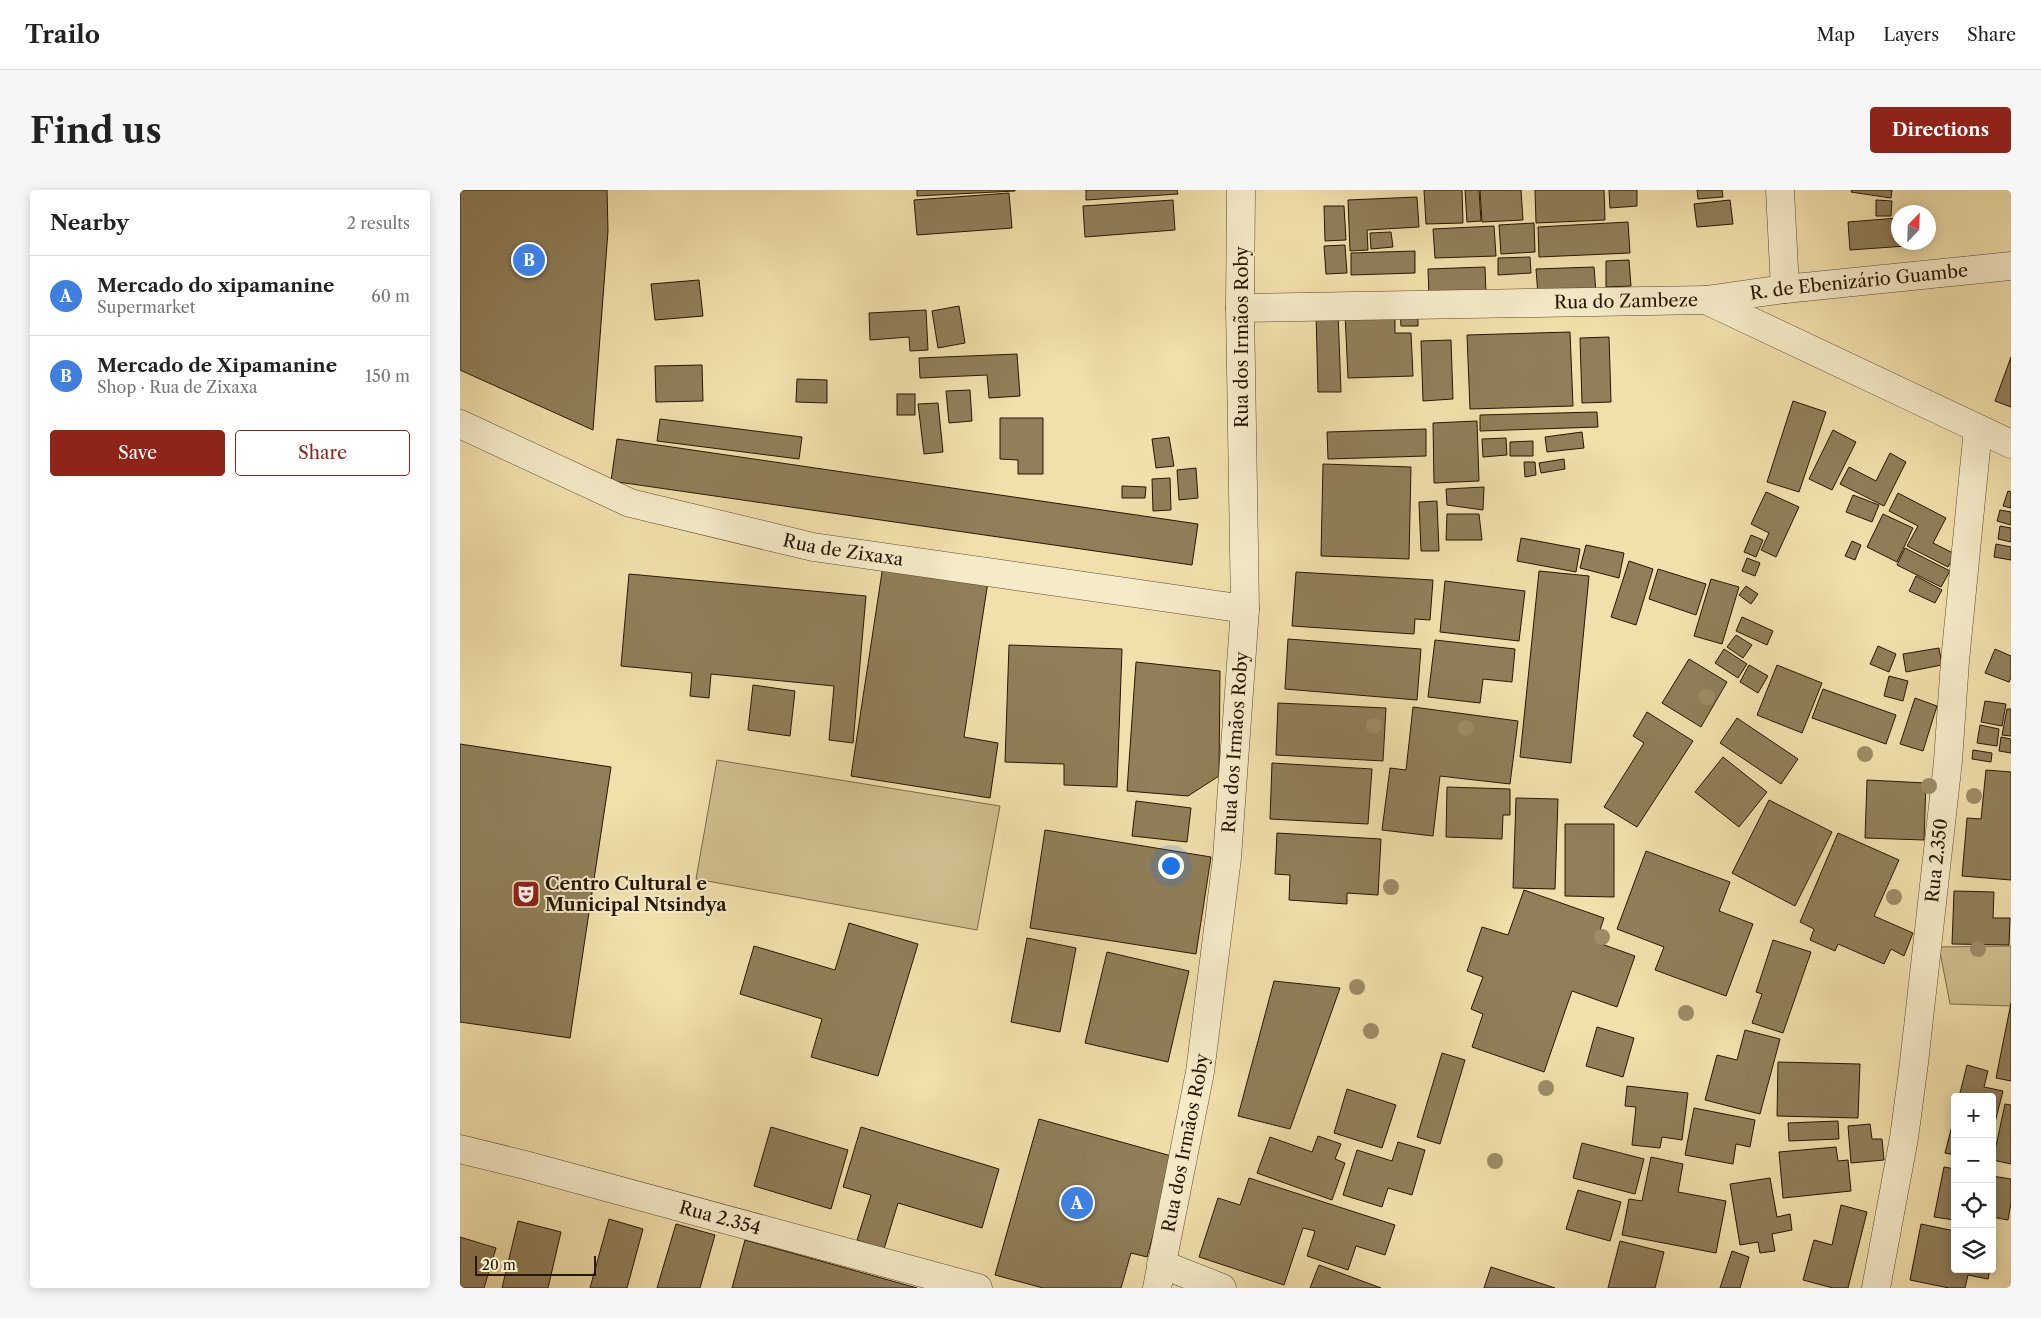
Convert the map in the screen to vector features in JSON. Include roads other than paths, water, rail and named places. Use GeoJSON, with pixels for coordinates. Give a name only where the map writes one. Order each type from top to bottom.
{"type":"FeatureCollection","features":[{"type":"Feature","properties":{"kind":"street","name":"Rua dos Irmãos Roby"},"geometry":{"type":"LineString","coordinates":[[1159,1276],[1200,1072],[1227,858],[1245,609],[1240,308],[1241,190]]}},
{"type":"Feature","properties":{"kind":"street"},"geometry":{"type":"LineString","coordinates":[[1780,190],[1785,289]]}},
{"type":"Feature","properties":{"kind":"street","name":"R. de Ebenizário Guambe"},"geometry":{"type":"LineString","coordinates":[[1706,300],[1785,289],[2011,266]]}},
{"type":"Feature","properties":{"kind":"street","name":"Rua do Zambeze"},"geometry":{"type":"LineString","coordinates":[[1240,308],[1706,300],[2011,444]]}},
{"type":"Feature","properties":{"kind":"street","name":"Rua de Zixaxa"},"geometry":{"type":"LineString","coordinates":[[460,424],[630,503],[813,547],[1245,609]]}},
{"type":"Feature","properties":{"kind":"street","name":"Rua 2.350"},"geometry":{"type":"LineString","coordinates":[[1876,1288],[1899,1165],[1914,1063],[1948,761],[1955,661],[1978,430]]}},
{"type":"Feature","properties":{"kind":"street","name":"Rua 2.354"},"geometry":{"type":"LineString","coordinates":[[460,1149],[978,1288]]}},
{"type":"Feature","properties":{"kind":"street"},"geometry":{"type":"LineString","coordinates":[[1159,1276],[1222,1288]]}},
{"type":"Feature","properties":{"kind":"place","name":"Mercado de Xipamanine"},"geometry":{"type":"Point","coordinates":[529,260]}},
{"type":"Feature","properties":{"kind":"place","name":"Centro Cultural e Municipal Ntsindya"},"geometry":{"type":"Point","coordinates":[526,894]}},
{"type":"Feature","properties":{"kind":"place","name":"Mercado do xipamanine"},"geometry":{"type":"Point","coordinates":[1077,1203]}}]}
